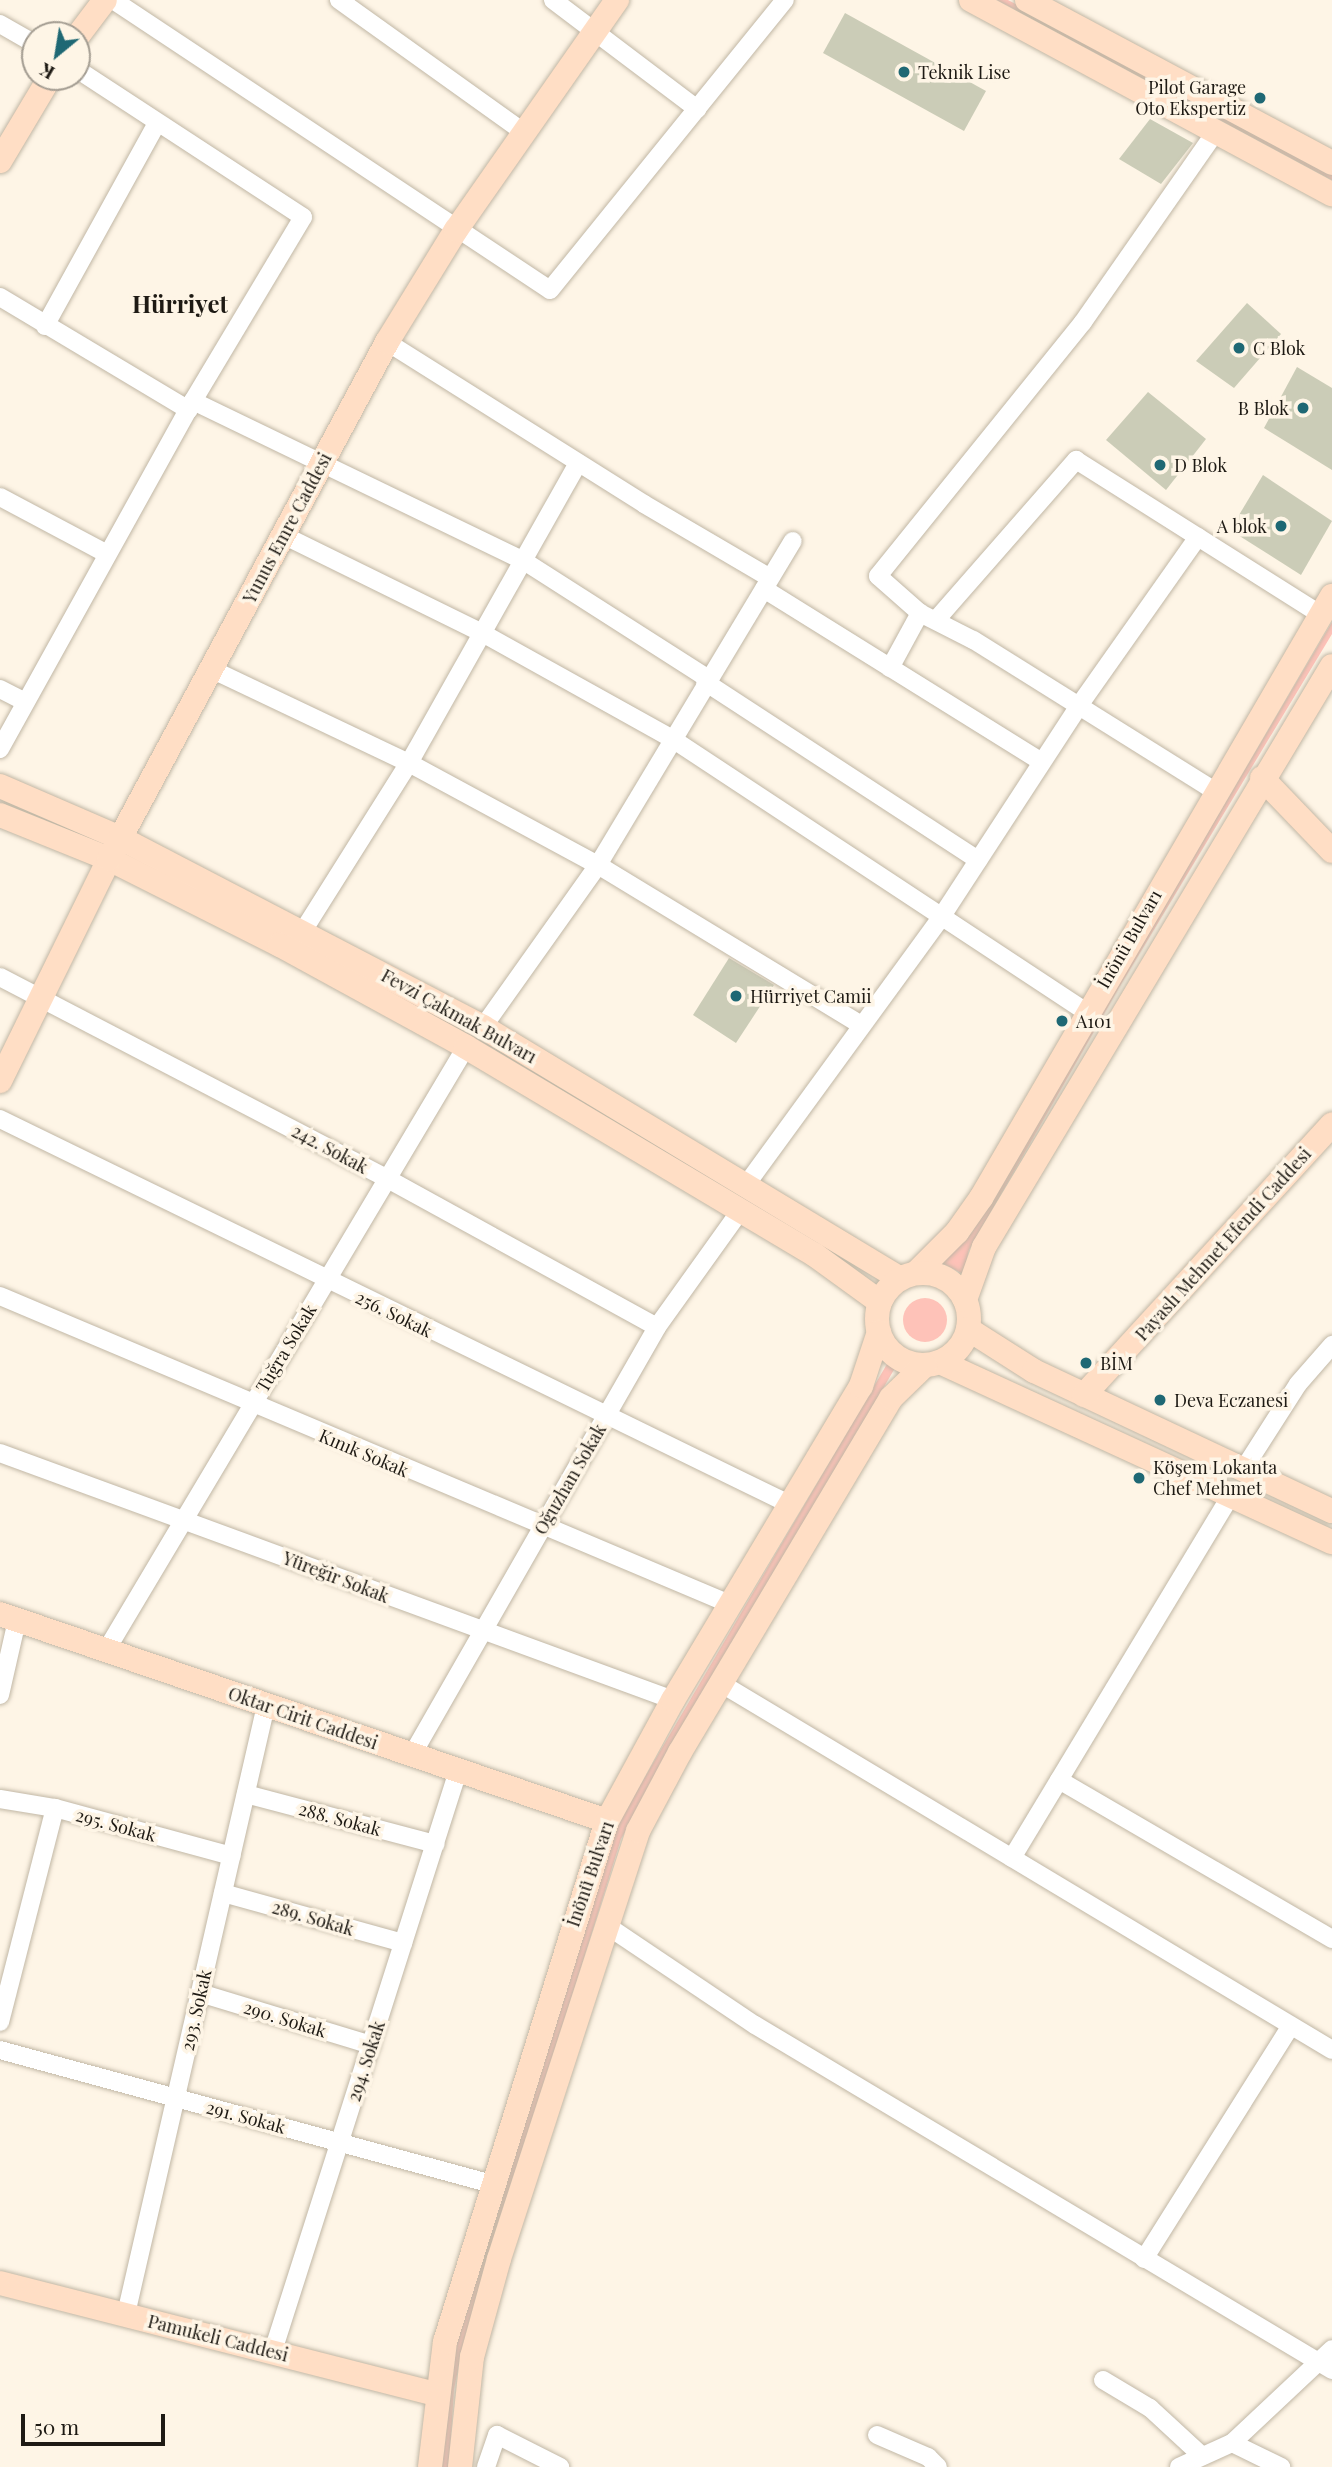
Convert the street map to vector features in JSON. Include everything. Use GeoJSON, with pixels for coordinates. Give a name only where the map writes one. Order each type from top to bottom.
{"type":"FeatureCollection","features":[{"type":"Feature","properties":{"kind":"main road"},"geometry":{"type":"LineString","coordinates":[[89,21],[105,0]]}},
{"type":"Feature","properties":{"kind":"main road","name":"Yunus Emre Caddesi"},"geometry":{"type":"LineString","coordinates":[[0,1081],[115,848],[387,342],[456,230],[617,0]]}},
{"type":"Feature","properties":{"kind":"main road"},"geometry":{"type":"LineString","coordinates":[[971,0],[1332,194]]}},
{"type":"Feature","properties":{"kind":"main road"},"geometry":{"type":"LineString","coordinates":[[1027,0],[1332,163]]}},
{"type":"Feature","properties":{"kind":"main road"},"geometry":{"type":"LineString","coordinates":[[0,161],[42,91]]}},
{"type":"Feature","properties":{"kind":"main road","name":"İnönü Bulvarı"},"geometry":{"type":"LineString","coordinates":[[908,1276],[957,1232],[981,1198],[1215,791],[1326,606]]}},
{"type":"Feature","properties":{"kind":"main road"},"geometry":{"type":"LineString","coordinates":[[933,1364],[963,1343],[968,1329],[965,1300],[984,1247],[1262,778],[1332,666]]}},
{"type":"Feature","properties":{"kind":"main road"},"geometry":{"type":"LineString","coordinates":[[1262,778],[1332,851]]}},
{"type":"Feature","properties":{"kind":"main road","name":"Fevzi Çakmak Bulvarı"},"geometry":{"type":"LineString","coordinates":[[0,786],[115,848],[280,945],[466,1047],[836,1268],[880,1302]]}},
{"type":"Feature","properties":{"kind":"main road","name":"Fevzi Çakmak Bulvarı"},"geometry":{"type":"LineString","coordinates":[[0,815],[115,848],[303,931],[483,1027],[746,1185],[908,1276]]}},
{"type":"Feature","properties":{"kind":"main road","name":"Payaslı Mehmet Efendi Caddesi"},"geometry":{"type":"LineString","coordinates":[[1084,1395],[1331,1126]]}},
{"type":"Feature","properties":{"kind":"main road"},"geometry":{"type":"LineString","coordinates":[[965,1300],[945,1278],[908,1276],[880,1302],[879,1332],[897,1357],[933,1364],[1232,1493],[1332,1542]]}},
{"type":"Feature","properties":{"kind":"main road"},"geometry":{"type":"LineString","coordinates":[[968,1329],[1016,1362],[1245,1467],[1332,1511]]}},
{"type":"Feature","properties":{"kind":"main road","name":"İnönü Bulvarı"},"geometry":{"type":"LineString","coordinates":[[430,2467],[436,2394],[445,2342],[607,1821],[673,1700],[861,1386],[879,1332]]}},
{"type":"Feature","properties":{"kind":"main road","name":"İnönü Bulvarı"},"geometry":{"type":"LineString","coordinates":[[460,2467],[466,2390],[478,2334],[607,1925],[649,1807],[891,1398],[933,1364]]}},
{"type":"Feature","properties":{"kind":"main road","name":"Oktar Cirit Caddesi"},"geometry":{"type":"LineString","coordinates":[[9,1617],[607,1821]]}},
{"type":"Feature","properties":{"kind":"main road","name":"Pamukeli Caddesi"},"geometry":{"type":"LineString","coordinates":[[0,2283],[436,2394]]}},
{"type":"Feature","properties":{"kind":"street"},"geometry":{"type":"LineString","coordinates":[[113,0],[550,290],[785,0]]}},
{"type":"Feature","properties":{"kind":"street"},"geometry":{"type":"LineString","coordinates":[[339,0],[525,133]]}},
{"type":"Feature","properties":{"kind":"street"},"geometry":{"type":"LineString","coordinates":[[553,0],[697,109]]}},
{"type":"Feature","properties":{"kind":"street"},"geometry":{"type":"LineString","coordinates":[[0,24],[21,36]]}},
{"type":"Feature","properties":{"kind":"street"},"geometry":{"type":"LineString","coordinates":[[0,749],[24,701],[191,405],[303,217],[156,124],[91,79]]}},
{"type":"Feature","properties":{"kind":"street"},"geometry":{"type":"LineString","coordinates":[[45,326],[156,124]]}},
{"type":"Feature","properties":{"kind":"street"},"geometry":{"type":"LineString","coordinates":[[1215,791],[928,616],[878,576],[1083,322],[1216,131]]}},
{"type":"Feature","properties":{"kind":"street"},"geometry":{"type":"LineString","coordinates":[[0,296],[45,326],[191,405],[524,561],[978,860]]}},
{"type":"Feature","properties":{"kind":"street"},"geometry":{"type":"LineString","coordinates":[[387,342],[767,584],[890,668],[1042,762]]}},
{"type":"Feature","properties":{"kind":"street"},"geometry":{"type":"LineString","coordinates":[[890,668],[928,616],[1076,460],[1198,537],[1326,606]]}},
{"type":"Feature","properties":{"kind":"street"},"geometry":{"type":"LineString","coordinates":[[303,931],[409,763],[578,463]]}},
{"type":"Feature","properties":{"kind":"street"},"geometry":{"type":"LineString","coordinates":[[0,497],[107,554]]}},
{"type":"Feature","properties":{"kind":"street"},"geometry":{"type":"LineString","coordinates":[[283,535],[484,634],[671,738],[940,919],[1087,1012]]}},
{"type":"Feature","properties":{"kind":"street"},"geometry":{"type":"LineString","coordinates":[[746,1185],[940,919],[1078,707],[1198,537]]}},
{"type":"Feature","properties":{"kind":"street"},"geometry":{"type":"LineString","coordinates":[[483,1027],[598,865],[671,738],[793,541]]}},
{"type":"Feature","properties":{"kind":"street"},"geometry":{"type":"LineString","coordinates":[[211,669],[409,763],[598,865],[861,1025]]}},
{"type":"Feature","properties":{"kind":"street"},"geometry":{"type":"LineString","coordinates":[[0,689],[24,701]]}},
{"type":"Feature","properties":{"kind":"street","name":"242. Sokak"},"geometry":{"type":"LineString","coordinates":[[0,977],[43,997],[386,1178],[657,1327]]}},
{"type":"Feature","properties":{"kind":"street","name":"Tuğra Sokak"},"geometry":{"type":"LineString","coordinates":[[107,1649],[466,1047]]}},
{"type":"Feature","properties":{"kind":"street","name":"256. Sokak"},"geometry":{"type":"LineString","coordinates":[[0,1119],[604,1418],[791,1505]]}},
{"type":"Feature","properties":{"kind":"street","name":"Oğuzhan Sokak"},"geometry":{"type":"LineString","coordinates":[[412,1755],[657,1327],[740,1210]]}},
{"type":"Feature","properties":{"kind":"street","name":"Kınık Sokak"},"geometry":{"type":"LineString","coordinates":[[0,1296],[252,1406],[730,1604]]}},
{"type":"Feature","properties":{"kind":"street"},"geometry":{"type":"LineString","coordinates":[[1245,1467],[1290,1394],[1332,1345]]}},
{"type":"Feature","properties":{"kind":"street","name":"Yüreğir Sokak"},"geometry":{"type":"LineString","coordinates":[[0,1453],[673,1700]]}},
{"type":"Feature","properties":{"kind":"street"},"geometry":{"type":"LineString","coordinates":[[1012,1858],[1232,1493]]}},
{"type":"Feature","properties":{"kind":"street"},"geometry":{"type":"LineString","coordinates":[[0,1695],[9,1617]]}},
{"type":"Feature","properties":{"kind":"street"},"geometry":{"type":"LineString","coordinates":[[722,1684],[1332,2050]]}},
{"type":"Feature","properties":{"kind":"street","name":"293. Sokak"},"geometry":{"type":"LineString","coordinates":[[126,2314],[266,1705]]}},
{"type":"Feature","properties":{"kind":"street","name":"294. Sokak"},"geometry":{"type":"LineString","coordinates":[[273,2351],[458,1771]]}},
{"type":"Feature","properties":{"kind":"street"},"geometry":{"type":"LineString","coordinates":[[1059,1780],[1332,1939]]}},
{"type":"Feature","properties":{"kind":"street","name":"288. Sokak"},"geometry":{"type":"LineString","coordinates":[[246,1794],[435,1844]]}},
{"type":"Feature","properties":{"kind":"street","name":"295. Sokak"},"geometry":{"type":"LineString","coordinates":[[0,1799],[55,1808],[232,1856]]}},
{"type":"Feature","properties":{"kind":"street"},"geometry":{"type":"LineString","coordinates":[[0,2022],[55,1808]]}},
{"type":"Feature","properties":{"kind":"street","name":"289. Sokak"},"geometry":{"type":"LineString","coordinates":[[223,1893],[403,1943]]}},
{"type":"Feature","properties":{"kind":"street"},"geometry":{"type":"LineString","coordinates":[[607,1925],[755,2025],[1325,2366]]}},
{"type":"Feature","properties":{"kind":"street","name":"290. Sokak"},"geometry":{"type":"LineString","coordinates":[[200,1993],[371,2045]]}},
{"type":"Feature","properties":{"kind":"street"},"geometry":{"type":"LineString","coordinates":[[1144,2259],[1291,2026]]}},
{"type":"Feature","properties":{"kind":"street","name":"291. Sokak"},"geometry":{"type":"LineString","coordinates":[[0,2050],[492,2184]]}},
{"type":"Feature","properties":{"kind":"street"},"geometry":{"type":"LineString","coordinates":[[1180,2467],[1233,2443],[1325,2366],[1332,2349]]}},
{"type":"Feature","properties":{"kind":"street"},"geometry":{"type":"LineString","coordinates":[[1103,2380],[1150,2408],[1202,2456]]}},
{"type":"Feature","properties":{"kind":"street"},"geometry":{"type":"LineString","coordinates":[[486,2467],[497,2435],[560,2467]]}},
{"type":"Feature","properties":{"kind":"street"},"geometry":{"type":"LineString","coordinates":[[877,2435],[928,2457],[938,2467]]}},
{"type":"Feature","properties":{"kind":"street"},"geometry":{"type":"LineString","coordinates":[[1233,2443],[1281,2467]]}},
{"type":"Feature","properties":{"kind":"shaded area"},"geometry":{"type":"Polygon","coordinates":[[[997,0],[1008,0],[1332,174],[1332,180],[997,0]]]}},
{"type":"Feature","properties":{"kind":"shaded area"},"geometry":{"type":"Polygon","coordinates":[[[1332,622],[1332,634],[1120,986],[969,1250],[963,1274],[942,1263],[972,1232],[1332,622]]]}},
{"type":"Feature","properties":{"kind":"shaded area"},"geometry":{"type":"Polygon","coordinates":[[[925,1298],[934,1299],[941,1304],[946,1311],[946,1329],[941,1336],[934,1341],[925,1342],[916,1341],[909,1336],[904,1329],[903,1320],[904,1311],[909,1304],[916,1299],[925,1298]]]}},
{"type":"Feature","properties":{"kind":"shaded area"},"geometry":{"type":"Polygon","coordinates":[[[887,1364],[895,1368],[621,1839],[462,2351],[454,2389],[449,2467],[440,2467],[450,2364],[604,1857],[625,1811],[887,1364]]]}},
{"type":"Feature","properties":{"kind":"building","name":"Teknik Lise"},"geometry":{"type":"Polygon","coordinates":[[[845,13],[986,91],[964,131],[823,53],[845,13]]]}},
{"type":"Feature","properties":{"kind":"building"},"geometry":{"type":"Polygon","coordinates":[[[1150,119],[1193,143],[1161,184],[1119,159],[1150,119]]]}},
{"type":"Feature","properties":{"kind":"building","name":"C Blok"},"geometry":{"type":"Polygon","coordinates":[[[1247,303],[1281,334],[1234,388],[1196,361],[1247,303]]]}},
{"type":"Feature","properties":{"kind":"building","name":"B Blok"},"geometry":{"type":"Polygon","coordinates":[[[1297,367],[1332,388],[1332,470],[1264,428],[1297,367]]]}},
{"type":"Feature","properties":{"kind":"building","name":"D Blok"},"geometry":{"type":"Polygon","coordinates":[[[1148,392],[1206,439],[1166,490],[1106,440],[1148,392]]]}},
{"type":"Feature","properties":{"kind":"building","name":"A blok"},"geometry":{"type":"Polygon","coordinates":[[[1263,475],[1332,521],[1301,575],[1230,530],[1263,475]]]}},
{"type":"Feature","properties":{"kind":"building","name":"Hürriyet Camii"},"geometry":{"type":"Polygon","coordinates":[[[729,958],[774,985],[736,1043],[693,1015],[729,958]]]}},
{"type":"Feature","properties":{"kind":"place","name":"Teknik Lise"},"geometry":{"type":"Point","coordinates":[904,72]}},
{"type":"Feature","properties":{"kind":"place","name":"Pilot Garage Oto Ekspertiz"},"geometry":{"type":"Point","coordinates":[1260,98]}},
{"type":"Feature","properties":{"kind":"place","name":"C Blok"},"geometry":{"type":"Point","coordinates":[1239,348]}},
{"type":"Feature","properties":{"kind":"place","name":"B Blok"},"geometry":{"type":"Point","coordinates":[1303,408]}},
{"type":"Feature","properties":{"kind":"place","name":"D Blok"},"geometry":{"type":"Point","coordinates":[1160,465]}},
{"type":"Feature","properties":{"kind":"place","name":"A blok"},"geometry":{"type":"Point","coordinates":[1281,526]}},
{"type":"Feature","properties":{"kind":"place","name":"Hürriyet Camii"},"geometry":{"type":"Point","coordinates":[736,996]}},
{"type":"Feature","properties":{"kind":"place","name":"A101"},"geometry":{"type":"Point","coordinates":[1062,1021]}},
{"type":"Feature","properties":{"kind":"place","name":"BİM"},"geometry":{"type":"Point","coordinates":[1086,1363]}},
{"type":"Feature","properties":{"kind":"place","name":"Deva Eczanesi"},"geometry":{"type":"Point","coordinates":[1160,1400]}},
{"type":"Feature","properties":{"kind":"place","name":"Köşem Lokanta Chef Mehmet"},"geometry":{"type":"Point","coordinates":[1139,1478]}},
{"type":"Feature","properties":{"kind":"district","name":"Hürriyet"},"geometry":{"type":"Point","coordinates":[180,304]}}]}
